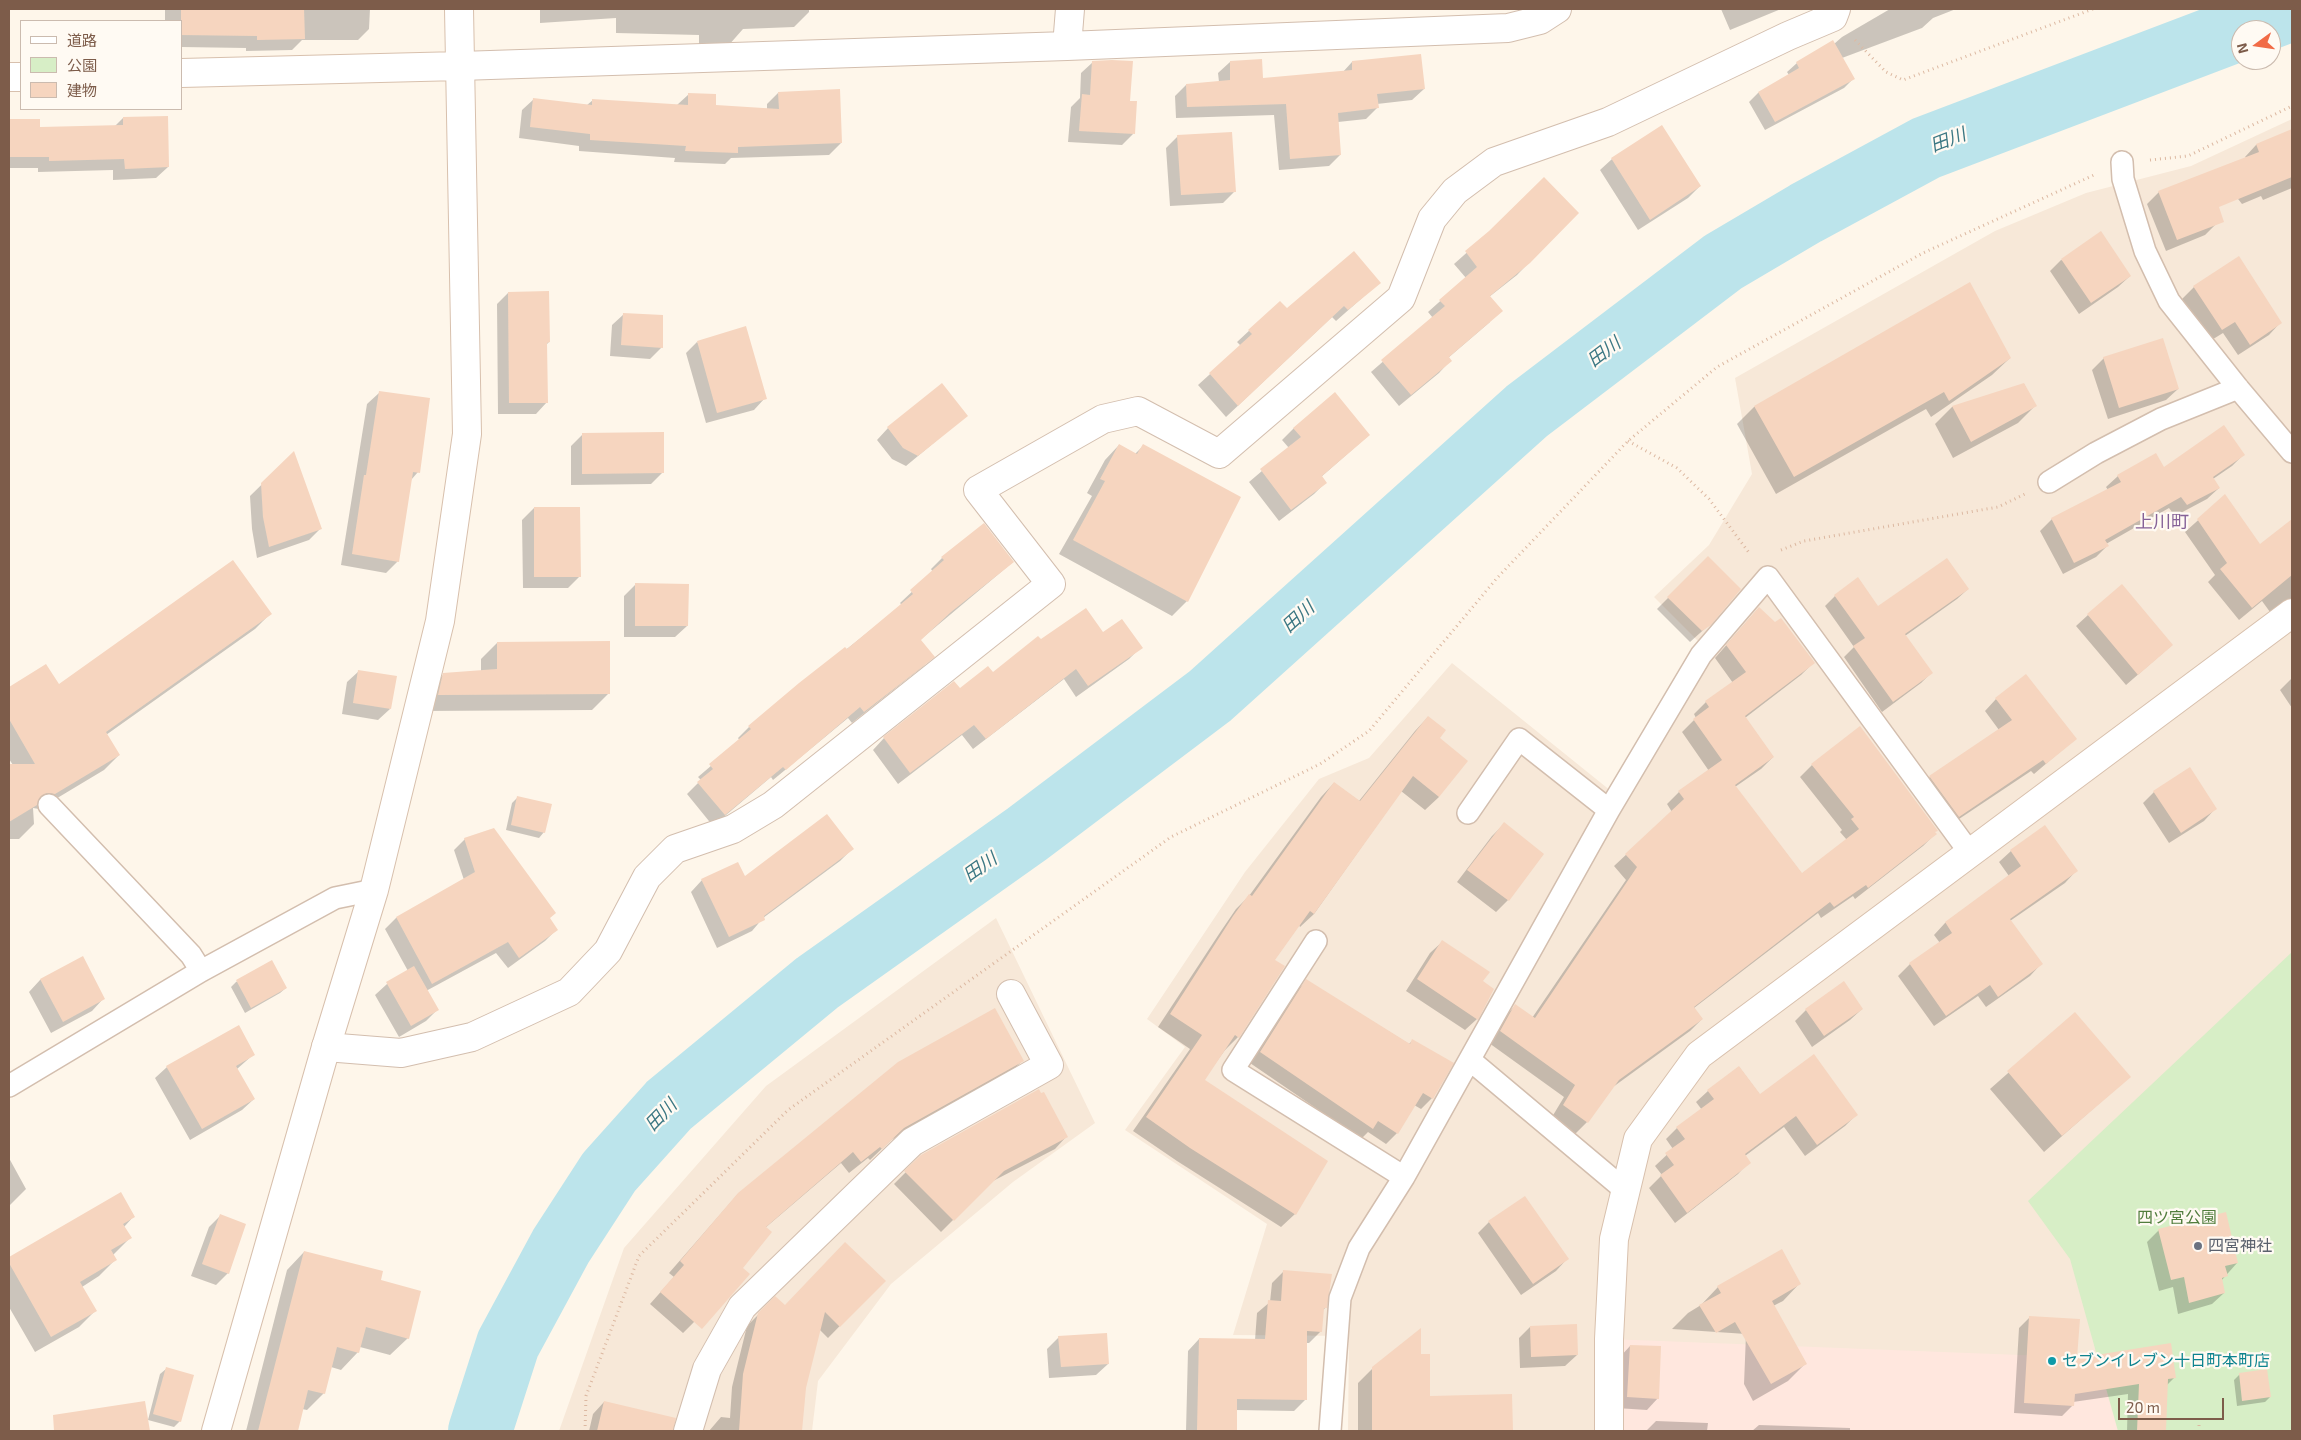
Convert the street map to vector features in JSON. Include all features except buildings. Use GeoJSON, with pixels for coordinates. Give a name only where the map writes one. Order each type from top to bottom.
{"type":"FeatureCollection","features":[{"type":"Feature","properties":{"kind":"street"},"geometry":{"type":"LineString","coordinates":[[216,1431],[326,1047],[374,890],[440,621],[466,434],[459,9]]}},
{"type":"Feature","properties":{"kind":"street"},"geometry":{"type":"LineString","coordinates":[[1068,46],[1070,9]]}},
{"type":"Feature","properties":{"kind":"street"},"geometry":{"type":"LineString","coordinates":[[182,73],[1068,46],[1508,28],[1540,20],[1558,9]]}},
{"type":"Feature","properties":{"kind":"street"},"geometry":{"type":"LineString","coordinates":[[326,1047],[401,1053],[472,1037],[568,992],[608,951],[647,877],[676,849],[733,829],[773,805],[1051,584],[978,490],[1103,419],[1138,411],[1219,454],[1401,298],[1432,219],[1455,191],[1494,162],[1608,122],[1835,13]]}},
{"type":"Feature","properties":{"kind":"street"},"geometry":{"type":"LineString","coordinates":[[1609,1431],[1609,1339],[1614,1239],[1638,1139],[1699,1056],[2292,613]]}},
{"type":"Feature","properties":{"kind":"street"},"geometry":{"type":"LineString","coordinates":[[688,1431],[706,1369],[742,1307],[912,1142],[1049,1065],[1011,994]]}},
{"type":"Feature","properties":{"kind":"lane"},"geometry":{"type":"LineString","coordinates":[[2122,162],[2124,179],[2145,251],[2169,301],[2292,452]]}},
{"type":"Feature","properties":{"kind":"lane"},"geometry":{"type":"LineString","coordinates":[[2049,482],[2096,453],[2161,420],[2238,388]]}},
{"type":"Feature","properties":{"kind":"lane"},"geometry":{"type":"LineString","coordinates":[[1330,1431],[1340,1298],[1359,1248],[1404,1177],[1609,810],[1701,655],[1768,578],[1970,853]]}},
{"type":"Feature","properties":{"kind":"lane"},"geometry":{"type":"LineString","coordinates":[[1468,813],[1519,739],[1609,810]]}},
{"type":"Feature","properties":{"kind":"lane"},"geometry":{"type":"LineString","coordinates":[[49,804],[191,955],[201,971]]}},
{"type":"Feature","properties":{"kind":"lane"},"geometry":{"type":"LineString","coordinates":[[9,1086],[201,971],[336,898],[374,890]]}},
{"type":"Feature","properties":{"kind":"lane"},"geometry":{"type":"LineString","coordinates":[[1316,941],[1233,1070],[1404,1177]]}},
{"type":"Feature","properties":{"kind":"lane"},"geometry":{"type":"LineString","coordinates":[[1470,1060],[1626,1191]]}},
{"type":"Feature","properties":{"kind":"path"},"geometry":{"type":"LineString","coordinates":[[1835,13],[1886,72],[1903,80],[2093,9]]}},
{"type":"Feature","properties":{"kind":"path"},"geometry":{"type":"LineString","coordinates":[[585,1431],[586,1396],[639,1256],[788,1110],[1171,836],[1320,764],[1369,731],[1498,578],[1628,440],[1716,367],[1923,253],[2122,162],[2188,156],[2292,106]]}},
{"type":"Feature","properties":{"kind":"path"},"geometry":{"type":"LineString","coordinates":[[1628,440],[1677,468],[1709,499],[1768,578]]}},
{"type":"Feature","properties":{"kind":"path"},"geometry":{"type":"LineString","coordinates":[[1755,561],[1804,541],[1998,508],[2049,482]]}},
{"type":"Feature","properties":{"kind":"path"},"geometry":{"type":"LineString","coordinates":[[2199,1420],[2199,1431]]}},
{"type":"Feature","properties":{"kind":"shaded area"},"geometry":{"type":"Polygon","coordinates":[[[2292,119],[2292,1431],[1348,1431],[1349,1336],[1233,1335],[1267,1224],[1125,1130],[1185,1047],[1147,1019],[1245,872],[1319,779],[1369,758],[1452,663],[1611,791],[1701,644],[1654,597],[1709,545],[1752,474],[1735,378],[1995,231],[2086,193],[2191,166],[2292,119]]]}},
{"type":"Feature","properties":{"kind":"shaded area"},"geometry":{"type":"Polygon","coordinates":[[[996,918],[1095,1123],[1013,1182],[891,1284],[818,1381],[812,1431],[559,1431],[624,1248],[766,1086],[996,918]]]}},
{"type":"Feature","properties":{"kind":"shaded area"},"geometry":{"type":"Polygon","coordinates":[[[1609,1339],[2097,1358],[2118,1431],[1609,1431],[1609,1339]]]}},
{"type":"Feature","properties":{"kind":"green space","name":"四ツ宮公園"},"geometry":{"type":"Polygon","coordinates":[[[2292,952],[2292,1431],[2118,1431],[2070,1259],[2028,1201],[2292,952]]]}},
{"type":"Feature","properties":{"kind":"waterway","name":"田川"},"geometry":{"type":"LineString","coordinates":[[480,1431],[508,1344],[561,1246],[609,1172],[669,1105],[817,983],[1027,834],[1210,696],[1527,411],[1723,262],[1806,213],[1926,148],[2292,9]]}},
{"type":"Feature","properties":{"kind":"place","name":"四宮神社"},"geometry":{"type":"Point","coordinates":[2198,1246]}},
{"type":"Feature","properties":{"kind":"place","name":"セブンイレブン十日町本町店"},"geometry":{"type":"Point","coordinates":[2052,1361]}},
{"type":"Feature","properties":{"kind":"district","name":"上川町"},"geometry":{"type":"Point","coordinates":[2162,522]}}]}
